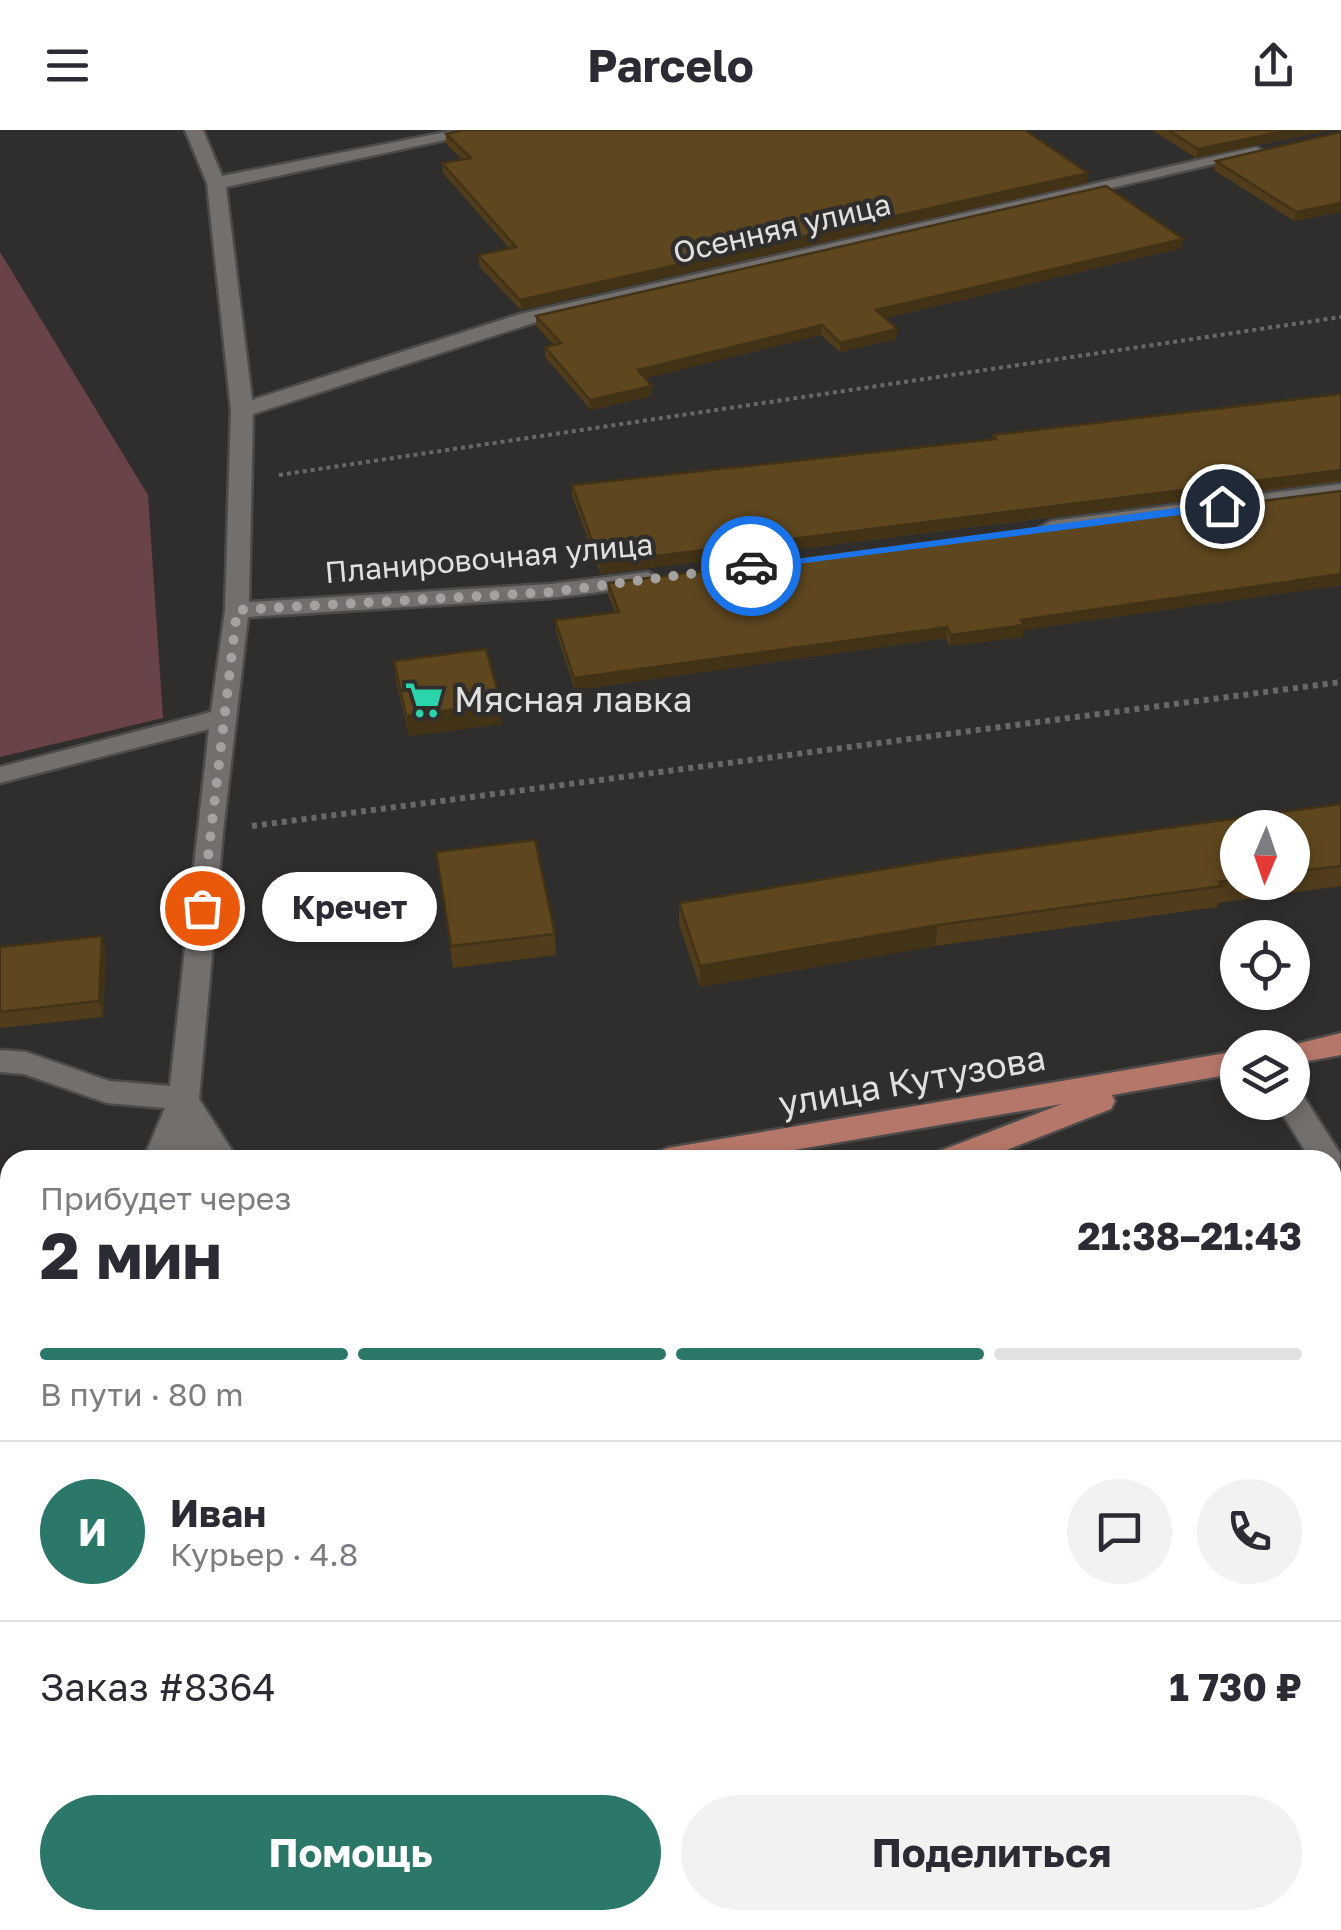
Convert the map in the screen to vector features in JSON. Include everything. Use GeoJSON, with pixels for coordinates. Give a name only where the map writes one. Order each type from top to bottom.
{"type":"FeatureCollection","features":[{"type":"Feature","properties":{"kind":"main road"},"geometry":{"type":"LineString","coordinates":[[1310,1050],[1341,1044]]}},
{"type":"Feature","properties":{"kind":"main road","name":"улица Кутузова"},"geometry":{"type":"LineString","coordinates":[[728,1150],[1220,1066]]}},
{"type":"Feature","properties":{"kind":"main road","name":"улица Кутузова"},"geometry":{"type":"LineString","coordinates":[[974,1150],[1168,1076]]}},
{"type":"Feature","properties":{"kind":"street"},"geometry":{"type":"LineString","coordinates":[[164,1150],[184,1099],[209,832],[237,610],[242,410],[216,183],[194,130]]}},
{"type":"Feature","properties":{"kind":"street"},"geometry":{"type":"LineString","coordinates":[[216,183],[483,130]]}},
{"type":"Feature","properties":{"kind":"street","name":"Осенняя улица"},"geometry":{"type":"LineString","coordinates":[[242,410],[527,318],[1283,146]]}},
{"type":"Feature","properties":{"kind":"street"},"geometry":{"type":"LineString","coordinates":[[1025,531],[1341,491]]}},
{"type":"Feature","properties":{"kind":"street","name":"Планировочная улица"},"geometry":{"type":"LineString","coordinates":[[237,610],[551,592],[669,576]]}},
{"type":"Feature","properties":{"kind":"street"},"geometry":{"type":"LineString","coordinates":[[0,775],[224,717]]}},
{"type":"Feature","properties":{"kind":"street"},"geometry":{"type":"LineString","coordinates":[[0,1061],[26,1063],[106,1092],[184,1099]]}},
{"type":"Feature","properties":{"kind":"street"},"geometry":{"type":"LineString","coordinates":[[184,1099],[194,1150]]}},
{"type":"Feature","properties":{"kind":"street"},"geometry":{"type":"LineString","coordinates":[[184,1099],[216,1150]]}},
{"type":"Feature","properties":{"kind":"street"},"geometry":{"type":"LineString","coordinates":[[1302,1120],[1322,1150]]}},
{"type":"Feature","properties":{"kind":"path"},"geometry":{"type":"LineString","coordinates":[[240,480],[1341,317]]}},
{"type":"Feature","properties":{"kind":"path"},"geometry":{"type":"LineString","coordinates":[[209,832],[1341,682]]}},
{"type":"Feature","properties":{"kind":"shaded area"},"geometry":{"type":"Polygon","coordinates":[[[0,252],[148,495],[163,718],[0,757],[0,252]]]}},
{"type":"Feature","properties":{"kind":"building"},"geometry":{"type":"Polygon","coordinates":[[[463,130],[1025,130],[1088,173],[520,300],[478,255],[516,247],[442,163],[471,158],[446,134],[463,130]]]}},
{"type":"Feature","properties":{"kind":"building"},"geometry":{"type":"Polygon","coordinates":[[[1168,130],[1289,130],[1198,149],[1168,130]]]}},
{"type":"Feature","properties":{"kind":"building"},"geometry":{"type":"Polygon","coordinates":[[[1341,132],[1341,203],[1296,212],[1216,161],[1341,132]]]}},
{"type":"Feature","properties":{"kind":"building"},"geometry":{"type":"Polygon","coordinates":[[[1106,186],[1183,239],[876,310],[897,329],[840,343],[822,325],[638,370],[652,386],[590,400],[545,347],[561,343],[536,316],[1106,186]]]}},
{"type":"Feature","properties":{"kind":"building"},"geometry":{"type":"Polygon","coordinates":[[[1341,394],[1341,470],[600,563],[572,485],[996,439],[993,435],[1341,394]]]}},
{"type":"Feature","properties":{"kind":"building"},"geometry":{"type":"Polygon","coordinates":[[[1341,491],[1341,574],[1021,620],[1024,625],[951,635],[947,627],[574,678],[555,620],[619,612],[608,583],[1341,491]]]}},
{"type":"Feature","properties":{"kind":"building"},"geometry":{"type":"Polygon","coordinates":[[[486,649],[501,703],[406,716],[394,661],[486,649]]]}},
{"type":"Feature","properties":{"kind":"building"},"geometry":{"type":"Polygon","coordinates":[[[1341,804],[1341,866],[1310,870],[1310,810],[1298,810],[1341,804]]]}},
{"type":"Feature","properties":{"kind":"building"},"geometry":{"type":"Polygon","coordinates":[[[1220,821],[1220,886],[938,925],[700,966],[679,903],[951,858],[1220,821]]]}},
{"type":"Feature","properties":{"kind":"building"},"geometry":{"type":"Polygon","coordinates":[[[535,840],[555,934],[451,946],[436,852],[535,840]]]}},
{"type":"Feature","properties":{"kind":"building"},"geometry":{"type":"Polygon","coordinates":[[[102,936],[99,1001],[0,1012],[0,947],[102,936]]]}},
{"type":"Feature","properties":{"kind":"way so far"},"geometry":{"type":"LineString","coordinates":[[202,908],[237,610],[551,592],[751,566]]}},
{"type":"Feature","properties":{"kind":"place","name":"Мясная лавка"},"geometry":{"type":"Point","coordinates":[424,700]}},
{"type":"Feature","properties":{"kind":"place","name":"Кречет"},"geometry":{"type":"Point","coordinates":[202,908]}},
{"type":"Feature","properties":{"kind":"route"},"geometry":{"type":"LineString","coordinates":[[751,566],[1222,506]]}}]}
